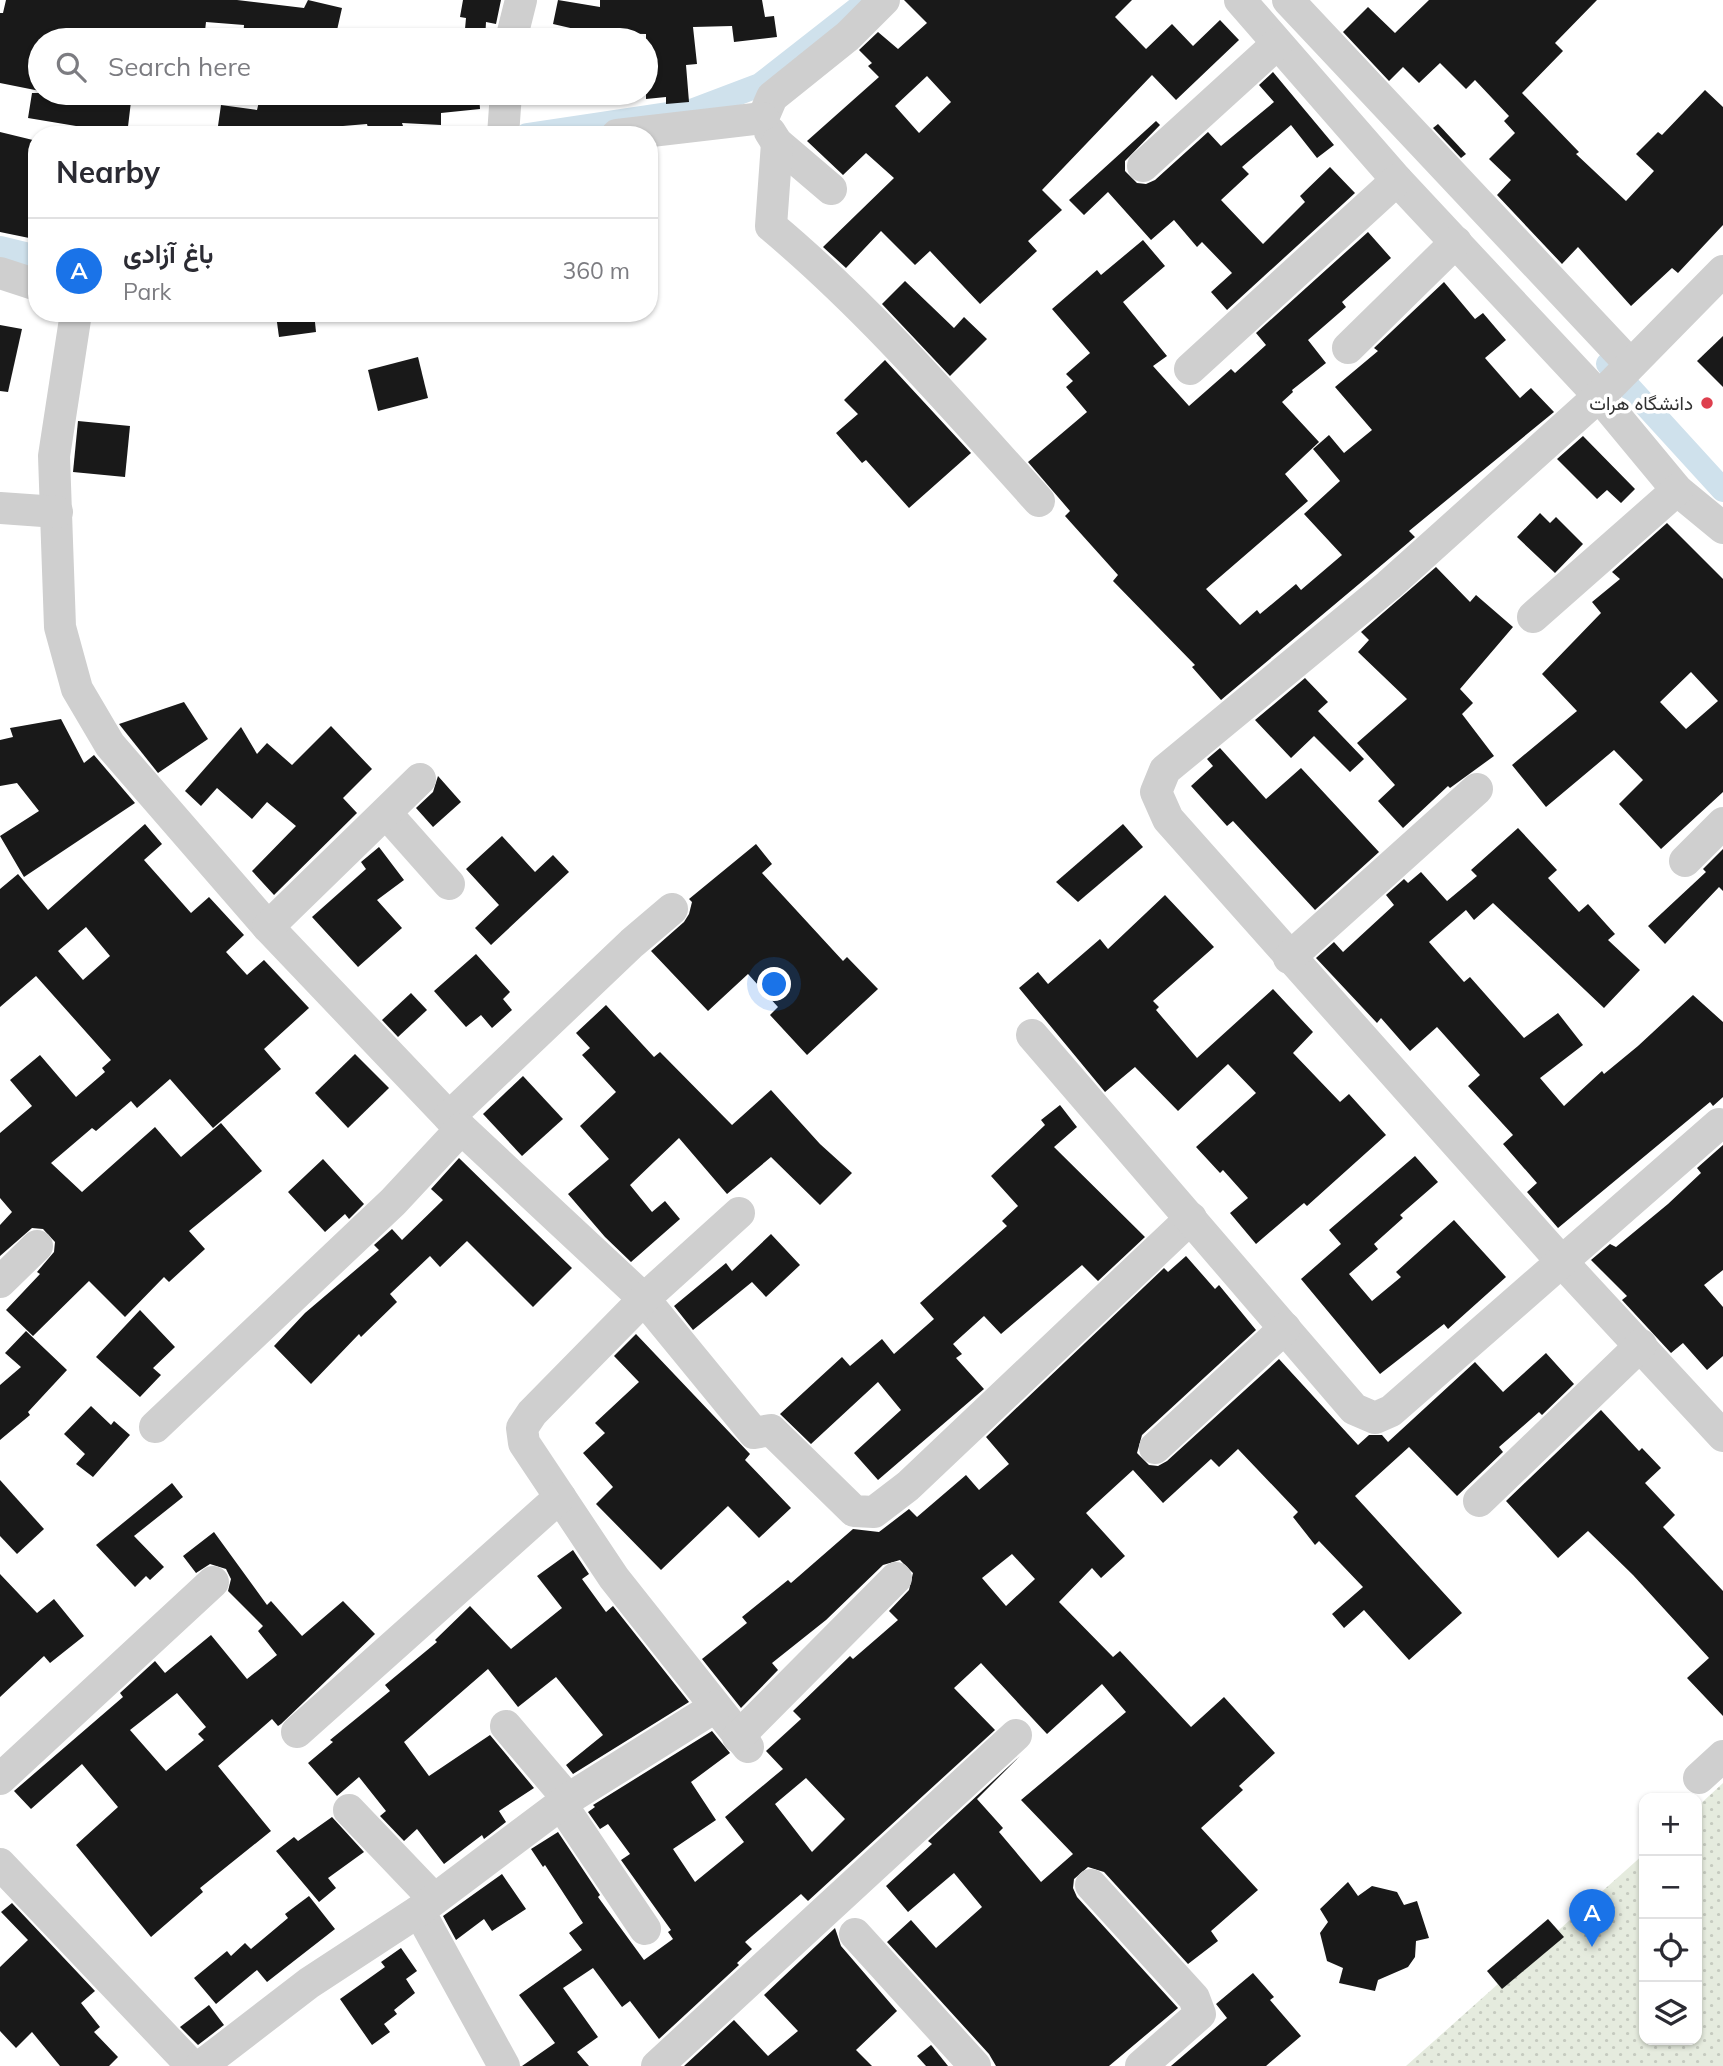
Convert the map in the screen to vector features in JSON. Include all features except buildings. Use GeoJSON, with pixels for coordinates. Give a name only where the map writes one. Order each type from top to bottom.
{"type":"FeatureCollection","features":[{"type":"Feature","properties":{"kind":"street"},"geometry":{"type":"LineString","coordinates":[[515,28],[521,0]]}},
{"type":"Feature","properties":{"kind":"street"},"geometry":{"type":"LineString","coordinates":[[884,0],[848,36],[772,97],[771,226],[814,261],[922,371],[1039,501]]}},
{"type":"Feature","properties":{"kind":"street"},"geometry":{"type":"LineString","coordinates":[[1240,0],[1397,180],[1603,391],[1677,490],[1723,528]]}},
{"type":"Feature","properties":{"kind":"street"},"geometry":{"type":"LineString","coordinates":[[1288,0],[1630,365]]}},
{"type":"Feature","properties":{"kind":"street"},"geometry":{"type":"LineString","coordinates":[[1143,166],[1277,44]]}},
{"type":"Feature","properties":{"kind":"street"},"geometry":{"type":"LineString","coordinates":[[503,126],[505,105]]}},
{"type":"Feature","properties":{"kind":"street"},"geometry":{"type":"LineString","coordinates":[[658,134],[770,131],[831,189]]}},
{"type":"Feature","properties":{"kind":"street"},"geometry":{"type":"LineString","coordinates":[[1189,369],[1397,180]]}},
{"type":"Feature","properties":{"kind":"street"},"geometry":{"type":"LineString","coordinates":[[1348,348],[1456,242]]}},
{"type":"Feature","properties":{"kind":"street"},"geometry":{"type":"LineString","coordinates":[[1723,271],[1603,391],[1389,585],[1165,769],[1156,792],[1168,819],[1289,958],[1562,1262],[1723,1436]]}},
{"type":"Feature","properties":{"kind":"street"},"geometry":{"type":"LineString","coordinates":[[0,273],[28,282]]}},
{"type":"Feature","properties":{"kind":"street"},"geometry":{"type":"LineString","coordinates":[[75,322],[54,456],[60,627],[77,689],[110,745],[268,927],[455,1123],[644,1299],[754,1433],[771,1430],[854,1511],[874,1512],[908,1486],[1191,1218]]}},
{"type":"Feature","properties":{"kind":"street"},"geometry":{"type":"LineString","coordinates":[[1534,617],[1677,490]]}},
{"type":"Feature","properties":{"kind":"street"},"geometry":{"type":"LineString","coordinates":[[0,508],[57,512]]}},
{"type":"Feature","properties":{"kind":"street"},"geometry":{"type":"LineString","coordinates":[[268,927],[420,779]]}},
{"type":"Feature","properties":{"kind":"street"},"geometry":{"type":"LineString","coordinates":[[1289,958],[1477,789]]}},
{"type":"Feature","properties":{"kind":"street"},"geometry":{"type":"LineString","coordinates":[[386,813],[449,884]]}},
{"type":"Feature","properties":{"kind":"street"},"geometry":{"type":"LineString","coordinates":[[1685,861],[1723,823]]}},
{"type":"Feature","properties":{"kind":"street"},"geometry":{"type":"LineString","coordinates":[[155,1427],[393,1202],[455,1123],[632,943],[672,909]]}},
{"type":"Feature","properties":{"kind":"street"},"geometry":{"type":"LineString","coordinates":[[1032,1035],[1354,1409],[1376,1418],[1391,1411],[1719,1124]]}},
{"type":"Feature","properties":{"kind":"street"},"geometry":{"type":"LineString","coordinates":[[739,1213],[644,1299],[531,1413],[522,1428],[524,1443],[614,1578],[743,1742],[896,1578]]}},
{"type":"Feature","properties":{"kind":"street"},"geometry":{"type":"LineString","coordinates":[[0,1282],[37,1246]]}},
{"type":"Feature","properties":{"kind":"street"},"geometry":{"type":"LineString","coordinates":[[1155,1448],[1285,1328]]}},
{"type":"Feature","properties":{"kind":"street"},"geometry":{"type":"LineString","coordinates":[[1479,1501],[1641,1345]]}},
{"type":"Feature","properties":{"kind":"street"},"geometry":{"type":"LineString","coordinates":[[297,1732],[559,1497]]}},
{"type":"Feature","properties":{"kind":"street"},"geometry":{"type":"LineString","coordinates":[[0,1779],[214,1582]]}},
{"type":"Feature","properties":{"kind":"street"},"geometry":{"type":"LineString","coordinates":[[201,2066],[309,1983],[426,1905],[565,1801],[715,1707]]}},
{"type":"Feature","properties":{"kind":"street"},"geometry":{"type":"LineString","coordinates":[[506,1726],[565,1801],[645,1929]]}},
{"type":"Feature","properties":{"kind":"street"},"geometry":{"type":"LineString","coordinates":[[657,2066],[1016,1735]]}},
{"type":"Feature","properties":{"kind":"street"},"geometry":{"type":"LineString","coordinates":[[1699,1778],[1723,1756]]}},
{"type":"Feature","properties":{"kind":"street"},"geometry":{"type":"LineString","coordinates":[[349,1810],[426,1905],[504,2066]]}},
{"type":"Feature","properties":{"kind":"street"},"geometry":{"type":"LineString","coordinates":[[0,1864],[192,2066]]}},
{"type":"Feature","properties":{"kind":"street"},"geometry":{"type":"LineString","coordinates":[[1091,1885],[1194,1998],[1200,2014],[1141,2066]]}},
{"type":"Feature","properties":{"kind":"street"},"geometry":{"type":"LineString","coordinates":[[855,1934],[975,2066]]}},
{"type":"Feature","properties":{"kind":"shaded area"},"geometry":{"type":"Polygon","coordinates":[[[1723,1783],[1723,2066],[1406,2066],[1639,1858],[1639,2045],[1702,2045],[1702,1802],[1723,1783]]]}},
{"type":"Feature","properties":{"kind":"waterway"},"geometry":{"type":"LineString","coordinates":[[587,126],[694,110],[760,85],[856,10]]}},
{"type":"Feature","properties":{"kind":"waterway"},"geometry":{"type":"LineString","coordinates":[[0,248],[28,255]]}},
{"type":"Feature","properties":{"kind":"waterway"},"geometry":{"type":"LineString","coordinates":[[1608,364],[1723,490]]}},
{"type":"Feature","properties":{"kind":"place","name":"دانشگاه هرات"},"geometry":{"type":"Point","coordinates":[1707,403]}},
{"type":"Feature","properties":{"kind":"place","name":"باغ آزادی"},"geometry":{"type":"Point","coordinates":[1592,1947]}}]}
